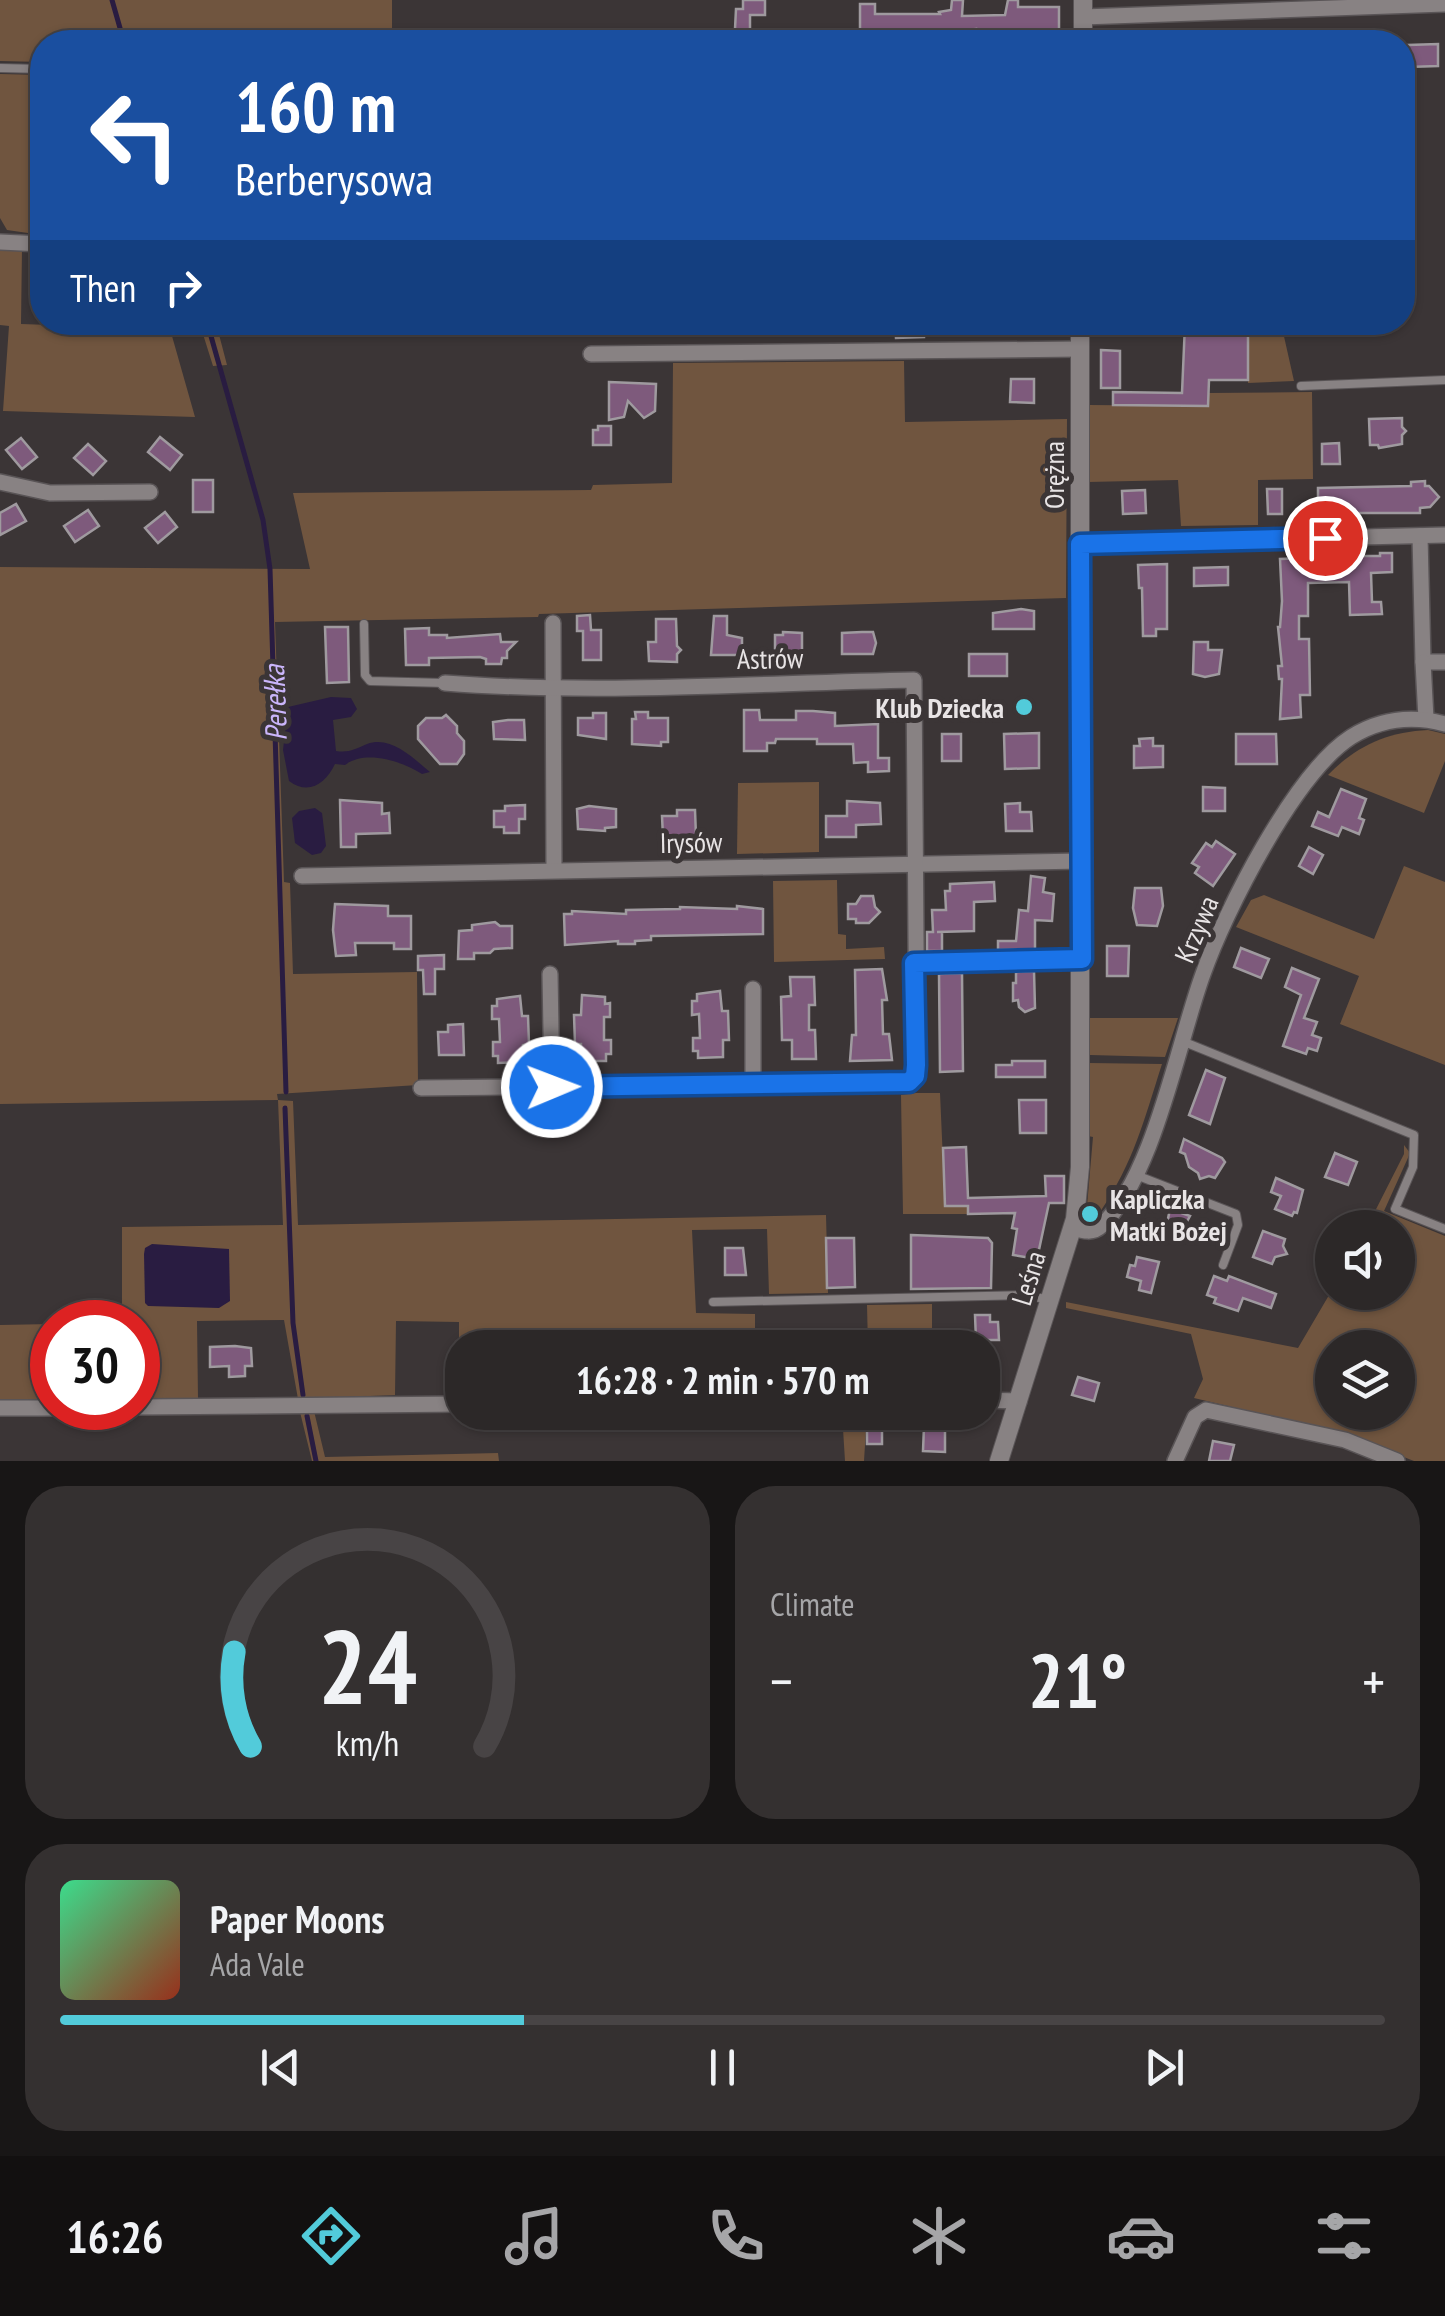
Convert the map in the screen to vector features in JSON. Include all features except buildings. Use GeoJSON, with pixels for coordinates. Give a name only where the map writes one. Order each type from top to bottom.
{"type":"FeatureCollection","features":[{"type":"Feature","properties":{"kind":"street"},"geometry":{"type":"LineString","coordinates":[[1083,9],[1445,4]]}},
{"type":"Feature","properties":{"kind":"street"},"geometry":{"type":"LineString","coordinates":[[0,242],[30,243]]}},
{"type":"Feature","properties":{"kind":"street","name":"Orężna"},"geometry":{"type":"LineString","coordinates":[[1080,335],[1080,1167]]}},
{"type":"Feature","properties":{"kind":"street"},"geometry":{"type":"LineString","coordinates":[[591,354],[1079,349]]}},
{"type":"Feature","properties":{"kind":"street"},"geometry":{"type":"LineString","coordinates":[[0,482],[50,493],[150,492]]}},
{"type":"Feature","properties":{"kind":"street"},"geometry":{"type":"LineString","coordinates":[[1420,536],[1426,718]]}},
{"type":"Feature","properties":{"kind":"street"},"geometry":{"type":"LineString","coordinates":[[1080,544],[1445,536]]}},
{"type":"Feature","properties":{"kind":"street"},"geometry":{"type":"LineString","coordinates":[[553,624],[554,869]]}},
{"type":"Feature","properties":{"kind":"street"},"geometry":{"type":"LineString","coordinates":[[1424,662],[1445,662]]}},
{"type":"Feature","properties":{"kind":"street","name":"Astrów"},"geometry":{"type":"LineString","coordinates":[[445,683],[554,688],[914,680],[914,864]]}},
{"type":"Feature","properties":{"kind":"street","name":"Krzywa"},"geometry":{"type":"LineString","coordinates":[[1073,1228],[1088,1231],[1102,1225],[1136,1175],[1203,973],[1227,915],[1267,842],[1323,762],[1346,741],[1373,726],[1405,718],[1426,718],[1445,724]]}},
{"type":"Feature","properties":{"kind":"street","name":"Irysów"},"geometry":{"type":"LineString","coordinates":[[302,876],[1082,861]]}},
{"type":"Feature","properties":{"kind":"street"},"geometry":{"type":"LineString","coordinates":[[421,1088],[909,1082],[915,1076],[916,1065],[914,864]]}},
{"type":"Feature","properties":{"kind":"street"},"geometry":{"type":"LineString","coordinates":[[914,963],[1082,959]]}},
{"type":"Feature","properties":{"kind":"street"},"geometry":{"type":"LineString","coordinates":[[550,974],[552,1087]]}},
{"type":"Feature","properties":{"kind":"street"},"geometry":{"type":"LineString","coordinates":[[753,989],[753,1083]]}},
{"type":"Feature","properties":{"kind":"street","name":"Leśna"},"geometry":{"type":"LineString","coordinates":[[999,1461],[1073,1228],[1080,1167]]}},
{"type":"Feature","properties":{"kind":"street"},"geometry":{"type":"LineString","coordinates":[[1000,1401],[1019,1402]]}},
{"type":"Feature","properties":{"kind":"street"},"geometry":{"type":"LineString","coordinates":[[160,1407],[445,1404]]}},
{"type":"Feature","properties":{"kind":"street"},"geometry":{"type":"LineString","coordinates":[[0,1408],[30,1408]]}},
{"type":"Feature","properties":{"kind":"street"},"geometry":{"type":"LineString","coordinates":[[1175,1461],[1196,1417],[1206,1410],[1345,1440],[1397,1461]]}},
{"type":"Feature","properties":{"kind":"lane"},"geometry":{"type":"LineString","coordinates":[[0,68],[30,69]]}},
{"type":"Feature","properties":{"kind":"lane"},"geometry":{"type":"LineString","coordinates":[[1302,386],[1445,380]]}},
{"type":"Feature","properties":{"kind":"lane"},"geometry":{"type":"LineString","coordinates":[[364,624],[365,675],[370,681],[445,683]]}},
{"type":"Feature","properties":{"kind":"lane"},"geometry":{"type":"LineString","coordinates":[[1182,1041],[1414,1135],[1413,1167],[1395,1209],[1445,1229]]}},
{"type":"Feature","properties":{"kind":"lane"},"geometry":{"type":"LineString","coordinates":[[1136,1175],[1236,1214],[1238,1226],[1223,1265]]}},
{"type":"Feature","properties":{"kind":"lane"},"geometry":{"type":"LineString","coordinates":[[713,1302],[1014,1296],[1050,1301]]}},
{"type":"Feature","properties":{"kind":"shaded area"},"geometry":{"type":"Polygon","coordinates":[[[0,0],[392,0],[392,30],[30,30],[30,62],[0,61],[0,0]]]}},
{"type":"Feature","properties":{"kind":"shaded area"},"geometry":{"type":"Polygon","coordinates":[[[0,74],[30,75],[30,233],[7,230],[0,218],[0,74]]]}},
{"type":"Feature","properties":{"kind":"shaded area"},"geometry":{"type":"Polygon","coordinates":[[[22,250],[21,324],[30,324],[30,335],[172,335],[195,417],[3,411],[9,326],[0,325],[0,251],[22,250]]]}},
{"type":"Feature","properties":{"kind":"shaded area"},"geometry":{"type":"Polygon","coordinates":[[[203,335],[219,335],[227,365],[213,366],[203,335]]]}},
{"type":"Feature","properties":{"kind":"shaded area"},"geometry":{"type":"Polygon","coordinates":[[[1248,335],[1284,335],[1294,381],[1248,383],[1248,335]]]}},
{"type":"Feature","properties":{"kind":"shaded area"},"geometry":{"type":"Polygon","coordinates":[[[904,361],[905,422],[1067,419],[1066,598],[275,622],[284,882],[290,883],[293,974],[417,972],[418,1085],[277,1094],[278,1100],[0,1104],[0,567],[310,569],[293,493],[591,490],[593,485],[672,483],[673,363],[904,361]]]}},
{"type":"Feature","properties":{"kind":"shaded area"},"geometry":{"type":"Polygon","coordinates":[[[1312,392],[1313,479],[1258,480],[1258,525],[1181,526],[1178,480],[1088,482],[1088,405],[1208,406],[1209,393],[1312,392]]]}},
{"type":"Feature","properties":{"kind":"shaded area"},"geometry":{"type":"Polygon","coordinates":[[[331,697],[351,698],[357,709],[351,717],[333,720],[336,751],[385,743],[401,749],[430,772],[422,774],[395,762],[363,758],[345,765],[335,764],[322,782],[310,787],[289,781],[283,750],[288,707],[331,697]]]}},
{"type":"Feature","properties":{"kind":"shaded area"},"geometry":{"type":"Polygon","coordinates":[[[1428,730],[1445,734],[1445,761],[1424,813],[1328,775],[1373,742],[1428,730]]]}},
{"type":"Feature","properties":{"kind":"shaded area"},"geometry":{"type":"Polygon","coordinates":[[[819,782],[819,852],[737,854],[738,783],[819,782]]]}},
{"type":"Feature","properties":{"kind":"shaded area"},"geometry":{"type":"Polygon","coordinates":[[[315,808],[322,813],[326,846],[321,853],[312,855],[295,843],[292,818],[299,811],[315,808]]]}},
{"type":"Feature","properties":{"kind":"shaded area"},"geometry":{"type":"Polygon","coordinates":[[[1404,866],[1445,882],[1445,1065],[1340,1024],[1359,976],[1236,927],[1251,900],[1264,895],[1374,939],[1404,866]]]}},
{"type":"Feature","properties":{"kind":"shaded area"},"geometry":{"type":"Polygon","coordinates":[[[837,880],[838,934],[846,935],[846,949],[884,947],[885,959],[774,962],[773,881],[837,880]]]}},
{"type":"Feature","properties":{"kind":"shaded area"},"geometry":{"type":"Polygon","coordinates":[[[1090,1018],[1178,1018],[1165,1057],[1090,1055],[1090,1018]]]}},
{"type":"Feature","properties":{"kind":"shaded area"},"geometry":{"type":"Polygon","coordinates":[[[1089,1063],[1162,1064],[1130,1158],[1100,1212],[1087,1206],[1093,1137],[1088,1136],[1089,1063]]]}},
{"type":"Feature","properties":{"kind":"shaded area"},"geometry":{"type":"Polygon","coordinates":[[[940,1093],[945,1206],[968,1206],[968,1214],[903,1214],[901,1095],[940,1093]]]}},
{"type":"Feature","properties":{"kind":"shaded area"},"geometry":{"type":"Polygon","coordinates":[[[278,1100],[293,1101],[298,1225],[826,1215],[828,1293],[769,1294],[767,1229],[692,1230],[696,1313],[755,1314],[755,1330],[459,1330],[459,1322],[396,1321],[395,1395],[298,1399],[284,1320],[197,1321],[198,1399],[160,1400],[160,1300],[122,1300],[122,1227],[283,1225],[278,1100]]]}},
{"type":"Feature","properties":{"kind":"shaded area"},"geometry":{"type":"Polygon","coordinates":[[[1404,1145],[1410,1153],[1384,1210],[1376,1210],[1404,1154],[1404,1145]]]}},
{"type":"Feature","properties":{"kind":"shaded area"},"geometry":{"type":"Polygon","coordinates":[[[1415,1224],[1445,1236],[1445,1461],[1414,1461],[1329,1430],[1415,1430],[1415,1330],[1315,1330],[1315,1427],[1194,1398],[1203,1379],[1191,1334],[1066,1308],[1066,1302],[1298,1348],[1320,1310],[1415,1310],[1415,1224]]]}},
{"type":"Feature","properties":{"kind":"shaded area"},"geometry":{"type":"Polygon","coordinates":[[[152,1244],[229,1249],[230,1301],[219,1308],[160,1306],[160,1300],[145,1300],[145,1248],[152,1244]]]}},
{"type":"Feature","properties":{"kind":"shaded area"},"geometry":{"type":"Polygon","coordinates":[[[932,1304],[932,1330],[868,1330],[867,1305],[932,1304]]]}},
{"type":"Feature","properties":{"kind":"shaded area"},"geometry":{"type":"Polygon","coordinates":[[[30,1324],[30,1401],[0,1402],[0,1325],[30,1324]]]}},
{"type":"Feature","properties":{"kind":"shaded area"},"geometry":{"type":"Polygon","coordinates":[[[314,1411],[325,1457],[498,1453],[499,1461],[312,1461],[300,1412],[314,1411]]]}},
{"type":"Feature","properties":{"kind":"shaded area"},"geometry":{"type":"Polygon","coordinates":[[[843,1430],[866,1430],[864,1461],[845,1461],[843,1430]]]}},
{"type":"Feature","properties":{"kind":"waterway","name":"Perełka"},"geometry":{"type":"LineString","coordinates":[[112,0],[121,30]]}},
{"type":"Feature","properties":{"kind":"waterway","name":"Perełka"},"geometry":{"type":"LineString","coordinates":[[211,335],[263,520],[270,569],[286,1092]]}},
{"type":"Feature","properties":{"kind":"waterway","name":"Perełka"},"geometry":{"type":"LineString","coordinates":[[285,1108],[293,1323],[303,1395]]}},
{"type":"Feature","properties":{"kind":"waterway","name":"Perełka"},"geometry":{"type":"LineString","coordinates":[[307,1416],[316,1461]]}},
{"type":"Feature","properties":{"kind":"place","name":"Klub Dziecka"},"geometry":{"type":"Point","coordinates":[1024,707]}},
{"type":"Feature","properties":{"kind":"place","name":"Kapliczka Matki Bożej"},"geometry":{"type":"Point","coordinates":[1090,1214]}},
{"type":"Feature","properties":{"kind":"route"},"geometry":{"type":"LineString","coordinates":[[552,1087],[909,1082],[915,1076],[916,1065],[914,963],[1082,959],[1080,544],[1325,538]]}}]}
